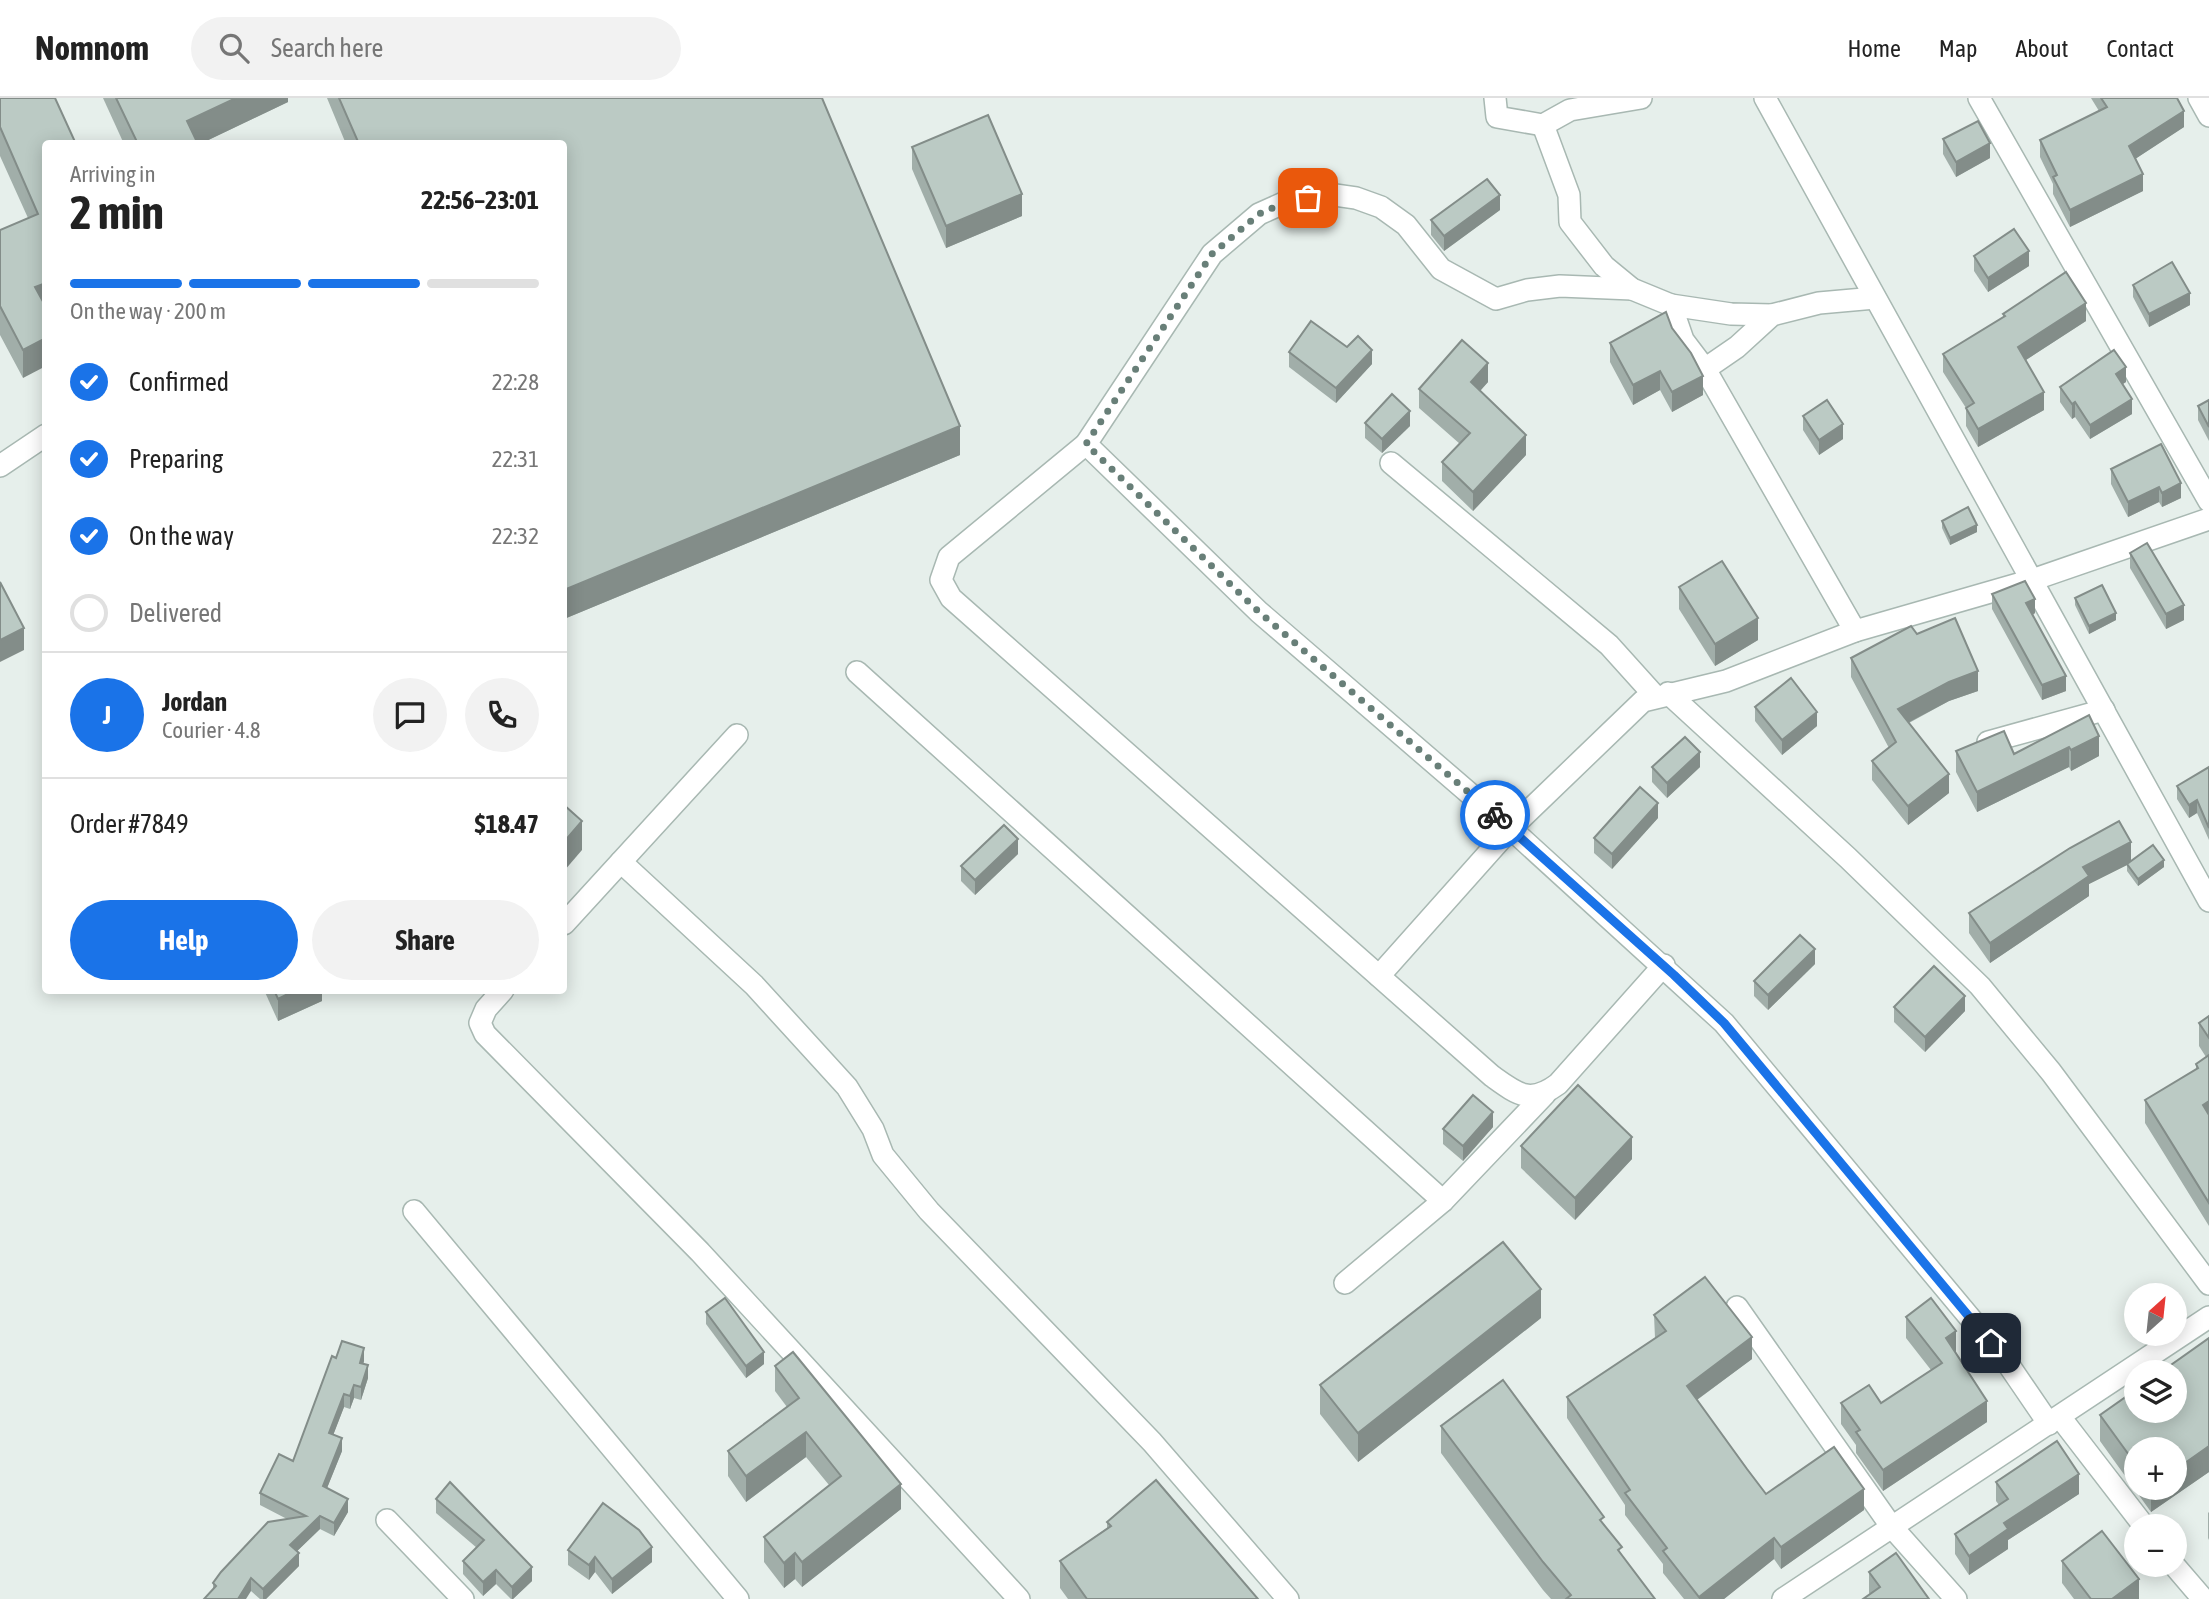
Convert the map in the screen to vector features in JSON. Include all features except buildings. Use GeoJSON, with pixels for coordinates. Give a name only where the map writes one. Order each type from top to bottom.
{"type":"FeatureCollection","features":[{"type":"Feature","properties":{"kind":"street"},"geometry":{"type":"LineString","coordinates":[[1495,98],[1497,117],[1543,125],[1570,110],[1641,98]]}},
{"type":"Feature","properties":{"kind":"street"},"geometry":{"type":"LineString","coordinates":[[1765,98],[2209,901]]}},
{"type":"Feature","properties":{"kind":"street"},"geometry":{"type":"LineString","coordinates":[[1979,98],[2209,501]]}},
{"type":"Feature","properties":{"kind":"street"},"geometry":{"type":"LineString","coordinates":[[2199,98],[2209,116]]}},
{"type":"Feature","properties":{"kind":"street"},"geometry":{"type":"LineString","coordinates":[[1543,125],[1569,195],[1570,222],[1604,266],[1632,289],[1671,305],[1731,314],[1772,315],[1819,303],[1875,299]]}},
{"type":"Feature","properties":{"kind":"street"},"geometry":{"type":"LineString","coordinates":[[1545,1094],[1528,1097],[1505,1085],[951,598],[942,580],[949,557],[1086,444],[1212,254],[1259,214],[1288,201],[1328,194],[1356,198],[1381,207],[1406,225],[1441,269],[1496,299],[1527,290],[1560,286],[1632,289]]}},
{"type":"Feature","properties":{"kind":"street"},"geometry":{"type":"LineString","coordinates":[[1671,305],[1683,340],[1705,369],[1855,631]]}},
{"type":"Feature","properties":{"kind":"street"},"geometry":{"type":"LineString","coordinates":[[1705,369],[1737,346],[1772,315]]}},
{"type":"Feature","properties":{"kind":"street"},"geometry":{"type":"LineString","coordinates":[[0,466],[42,439]]}},
{"type":"Feature","properties":{"kind":"street"},"geometry":{"type":"LineString","coordinates":[[1086,444],[1259,612],[1664,965],[1724,1023],[2134,1514]]}},
{"type":"Feature","properties":{"kind":"street"},"geometry":{"type":"LineString","coordinates":[[1391,463],[1609,645],[1661,695],[1848,858],[1980,986],[2051,1072],[2209,1284]]}},
{"type":"Feature","properties":{"kind":"street"},"geometry":{"type":"LineString","coordinates":[[1378,976],[1510,829],[1624,717],[1661,695],[1726,681],[1855,631],[2032,580],[2209,519]]}},
{"type":"Feature","properties":{"kind":"street"},"geometry":{"type":"LineString","coordinates":[[858,672],[1443,1201]]}},
{"type":"Feature","properties":{"kind":"street"},"geometry":{"type":"LineString","coordinates":[[1988,742],[2104,710]]}},
{"type":"Feature","properties":{"kind":"street"},"geometry":{"type":"LineString","coordinates":[[567,921],[737,735]]}},
{"type":"Feature","properties":{"kind":"street"},"geometry":{"type":"LineString","coordinates":[[621,862],[754,985],[847,1087],[873,1129],[883,1155],[929,1211],[1152,1442],[1288,1599]]}},
{"type":"Feature","properties":{"kind":"street"},"geometry":{"type":"LineString","coordinates":[[1345,1283],[1443,1201],[1545,1094],[1558,1084],[1664,965]]}},
{"type":"Feature","properties":{"kind":"street"},"geometry":{"type":"LineString","coordinates":[[499,994],[486,1009],[480,1023],[485,1034],[700,1252],[1019,1599]]}},
{"type":"Feature","properties":{"kind":"street"},"geometry":{"type":"LineString","coordinates":[[415,1211],[738,1599]]}},
{"type":"Feature","properties":{"kind":"street"},"geometry":{"type":"LineString","coordinates":[[1737,1307],[1891,1526],[1956,1599]]}},
{"type":"Feature","properties":{"kind":"street"},"geometry":{"type":"LineString","coordinates":[[1783,1599],[2209,1317]]}},
{"type":"Feature","properties":{"kind":"street"},"geometry":{"type":"LineString","coordinates":[[387,1520],[463,1599]]}},
{"type":"Feature","properties":{"kind":"street"},"geometry":{"type":"LineString","coordinates":[[2184,1577],[2203,1599]]}},
{"type":"Feature","properties":{"kind":"way so far"},"geometry":{"type":"LineString","coordinates":[[1308,198],[1288,201],[1259,214],[1212,254],[1086,444],[1259,612],[1495,815]]}},
{"type":"Feature","properties":{"kind":"route"},"geometry":{"type":"LineString","coordinates":[[1495,815],[1724,1023],[1991,1343]]}}]}
